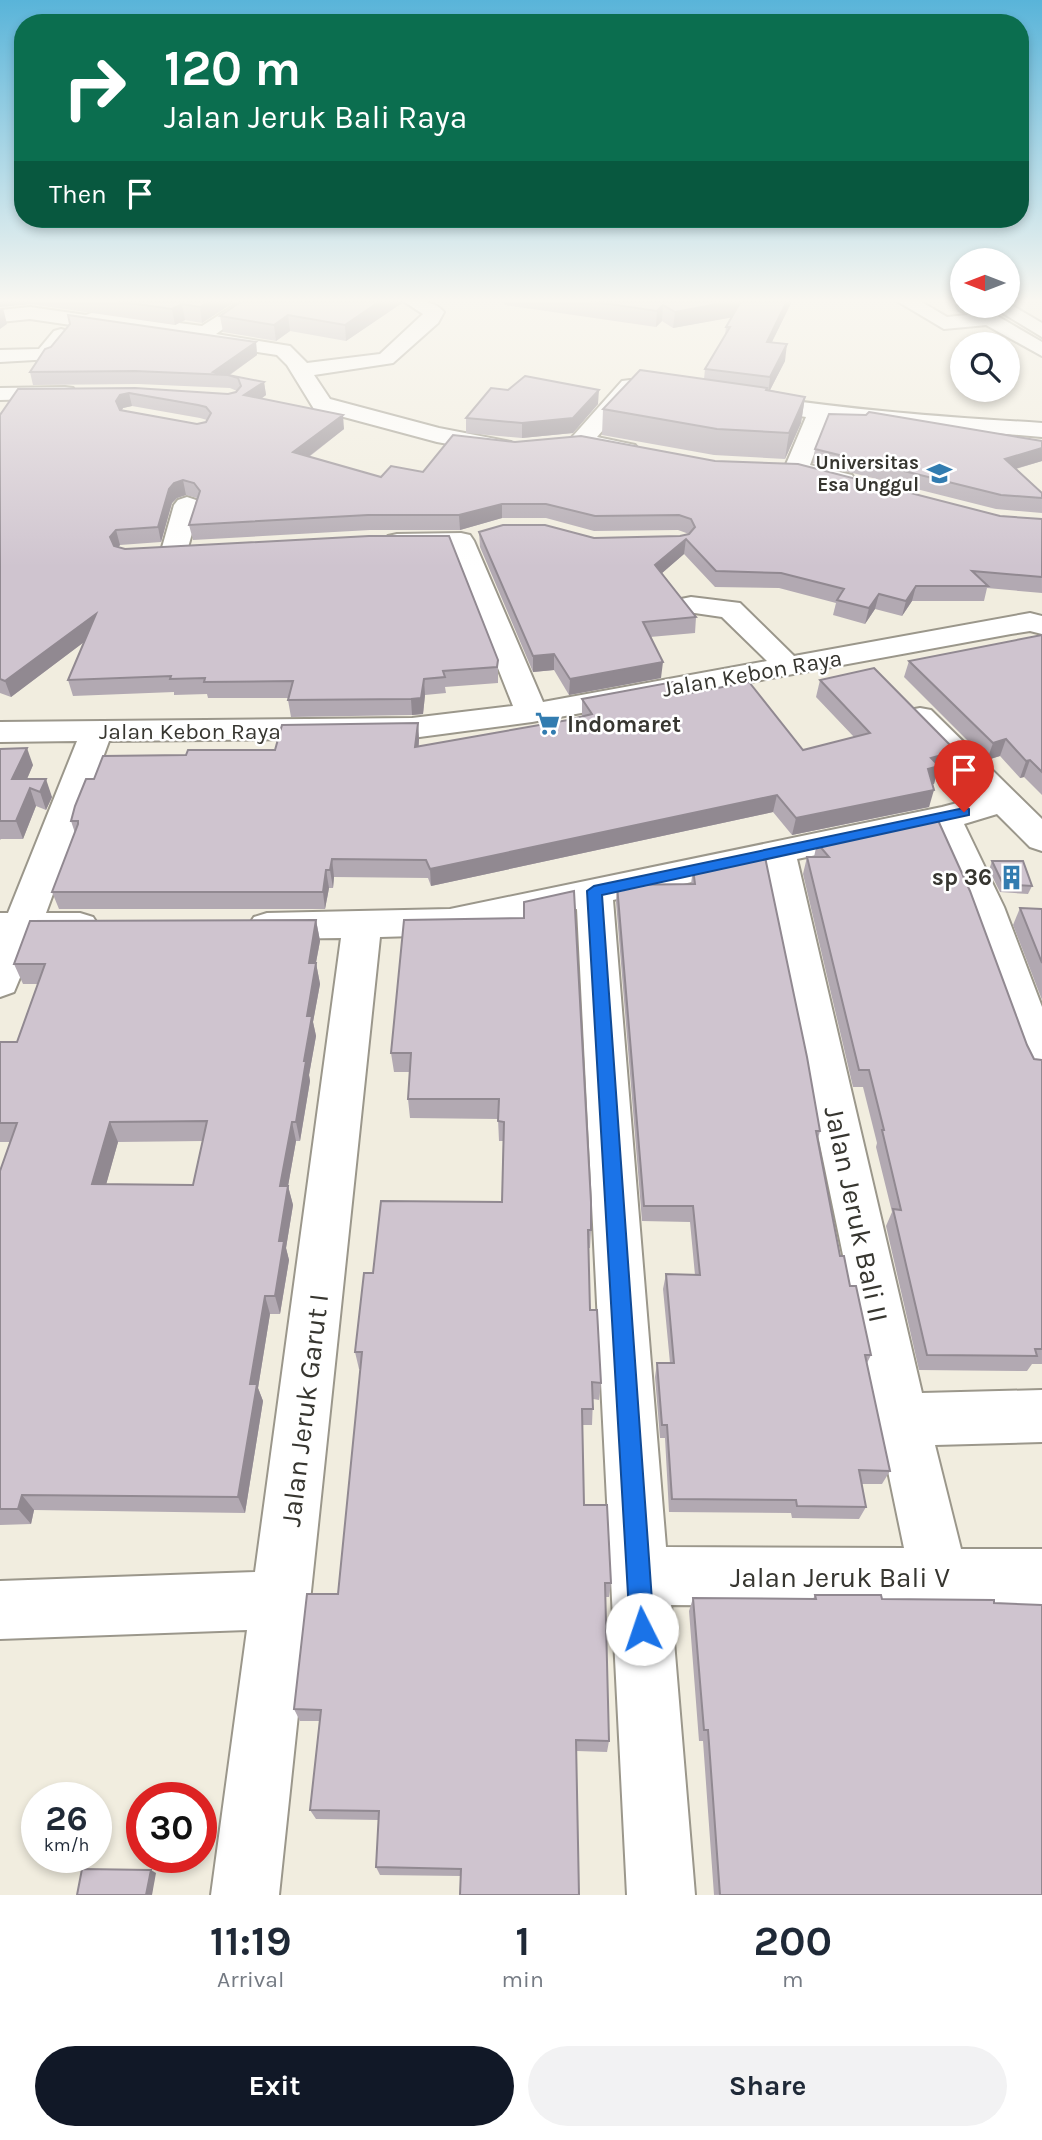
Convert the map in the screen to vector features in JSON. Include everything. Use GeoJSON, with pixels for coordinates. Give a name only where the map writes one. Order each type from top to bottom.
{"type":"FeatureCollection","features":[{"type":"Feature","properties":{"kind":"main road"},"geometry":{"type":"LineString","coordinates":[[311,389],[322,404],[437,435],[483,444],[520,447]]}},
{"type":"Feature","properties":{"kind":"main road"},"geometry":{"type":"LineString","coordinates":[[581,441],[627,389]]}},
{"type":"Feature","properties":{"kind":"main road"},"geometry":{"type":"LineString","coordinates":[[0,394],[83,393]]}},
{"type":"Feature","properties":{"kind":"main road"},"geometry":{"type":"LineString","coordinates":[[725,398],[820,412],[975,427],[1042,429]]}},
{"type":"Feature","properties":{"kind":"main road"},"geometry":{"type":"LineString","coordinates":[[820,412],[786,469],[869,487]]}},
{"type":"Feature","properties":{"kind":"main road"},"geometry":{"type":"LineString","coordinates":[[557,444],[581,441],[647,454]]}},
{"type":"Feature","properties":{"kind":"main road"},"geometry":{"type":"LineString","coordinates":[[147,553],[188,551],[187,505]]}},
{"type":"Feature","properties":{"kind":"main road"},"geometry":{"type":"LineString","coordinates":[[370,541],[471,538],[532,713]]}},
{"type":"Feature","properties":{"kind":"main road"},"geometry":{"type":"LineString","coordinates":[[691,605],[730,609],[775,651],[787,666]]}},
{"type":"Feature","properties":{"kind":"main road","name":"Jalan Kebon Raya"},"geometry":{"type":"LineString","coordinates":[[0,732],[412,728],[532,713],[787,666],[869,664],[1021,624],[1042,625]]}},
{"type":"Feature","properties":{"kind":"main road"},"geometry":{"type":"LineString","coordinates":[[903,699],[1042,839]]}},
{"type":"Feature","properties":{"kind":"main road"},"geometry":{"type":"LineString","coordinates":[[0,982],[10,927],[97,731]]}},
{"type":"Feature","properties":{"kind":"main road"},"geometry":{"type":"LineString","coordinates":[[239,926],[450,922],[777,851],[944,818],[1004,801]]}},
{"type":"Feature","properties":{"kind":"main road"},"geometry":{"type":"LineString","coordinates":[[944,818],[1002,909],[1042,1060]]}},
{"type":"Feature","properties":{"kind":"main road","name":"Jalan Jeruk Bali II"},"geometry":{"type":"LineString","coordinates":[[777,851],[939,1577]]}},
{"type":"Feature","properties":{"kind":"main road"},"geometry":{"type":"LineString","coordinates":[[594,891],[661,1895]]}},
{"type":"Feature","properties":{"kind":"main road","name":"Jalan Jeruk Garut I"},"geometry":{"type":"LineString","coordinates":[[245,1895],[362,925]]}},
{"type":"Feature","properties":{"kind":"main road"},"geometry":{"type":"LineString","coordinates":[[10,927],[115,926]]}},
{"type":"Feature","properties":{"kind":"main road"},"geometry":{"type":"LineString","coordinates":[[902,1420],[1042,1416]]}},
{"type":"Feature","properties":{"kind":"main road","name":"Jalan Jeruk Bali V"},"geometry":{"type":"LineString","coordinates":[[639,1576],[1042,1578]]}},
{"type":"Feature","properties":{"kind":"main road"},"geometry":{"type":"LineString","coordinates":[[0,1610],[281,1600]]}},
{"type":"Feature","properties":{"kind":"building"},"geometry":{"type":"Polygon","coordinates":[[[18,389],[236,392],[238,389],[253,389],[244,395],[343,415],[293,452],[381,477],[391,466],[423,472],[453,435],[515,442],[581,436],[715,461],[798,464],[1000,516],[1042,519],[1042,577],[972,571],[988,586],[916,586],[906,601],[879,594],[869,608],[837,600],[844,589],[781,573],[716,571],[686,539],[655,565],[696,617],[643,622],[663,662],[570,679],[554,654],[533,656],[479,532],[503,525],[545,525],[594,538],[680,536],[689,534],[695,527],[691,519],[679,515],[595,516],[546,504],[502,504],[459,515],[368,515],[189,525],[200,491],[194,483],[183,480],[174,483],[169,489],[158,527],[116,530],[110,537],[114,546],[125,549],[369,536],[449,536],[498,660],[497,667],[443,671],[445,677],[424,679],[421,698],[411,699],[288,700],[293,681],[204,682],[205,678],[170,679],[171,676],[68,680],[96,614],[5,681],[0,679],[0,415],[18,389]],[[129,393],[120,395],[116,401],[120,410],[197,424],[206,422],[211,413],[206,407],[129,393]]]}},
{"type":"Feature","properties":{"kind":"building"},"geometry":{"type":"Polygon","coordinates":[[[490,389],[599,390],[573,418],[522,423],[466,418],[490,389]]]}},
{"type":"Feature","properties":{"kind":"building"},"geometry":{"type":"Polygon","coordinates":[[[622,389],[766,389],[805,397],[789,433],[717,429],[603,409],[622,389]]]}},
{"type":"Feature","properties":{"kind":"building","name":"Universitas Esa Unggul"},"geometry":{"type":"Polygon","coordinates":[[[869,412],[1042,441],[1042,448],[1005,459],[1042,493],[1042,498],[1001,495],[815,449],[829,414],[866,415],[869,412]]]}},
{"type":"Feature","properties":{"kind":"building"},"geometry":{"type":"Polygon","coordinates":[[[1042,635],[1042,772],[1030,760],[1026,761],[1006,739],[993,743],[909,661],[1042,635]]]}},
{"type":"Feature","properties":{"kind":"building"},"geometry":{"type":"Polygon","coordinates":[[[874,668],[956,751],[931,758],[939,766],[928,769],[934,790],[796,818],[777,795],[430,869],[426,860],[332,859],[330,870],[326,870],[323,892],[52,892],[78,824],[78,821],[71,821],[75,806],[86,779],[94,779],[103,756],[186,755],[188,750],[275,750],[282,725],[418,723],[415,747],[592,714],[582,699],[673,682],[677,690],[683,689],[686,694],[749,682],[803,750],[870,733],[820,680],[874,668]]]}},
{"type":"Feature","properties":{"kind":"building"},"geometry":{"type":"Polygon","coordinates":[[[27,748],[12,779],[46,779],[40,792],[30,788],[16,821],[0,821],[0,749],[27,748]]]}},
{"type":"Feature","properties":{"kind":"building"},"geometry":{"type":"Polygon","coordinates":[[[937,818],[970,891],[1027,1045],[1034,1059],[1042,1060],[1042,1349],[1035,1349],[1037,1356],[927,1355],[893,1209],[901,1210],[884,1130],[869,1070],[859,1070],[807,857],[829,857],[817,843],[937,818]]]}},
{"type":"Feature","properties":{"kind":"building"},"geometry":{"type":"Polygon","coordinates":[[[750,857],[765,857],[807,1057],[820,1131],[816,1131],[840,1256],[844,1256],[850,1286],[856,1286],[871,1355],[865,1355],[890,1471],[859,1470],[866,1507],[797,1506],[796,1500],[672,1499],[667,1425],[662,1425],[657,1363],[674,1363],[666,1274],[700,1275],[693,1206],[644,1206],[617,885],[695,884],[693,869],[750,857]]]}},
{"type":"Feature","properties":{"kind":"building"},"geometry":{"type":"Polygon","coordinates":[[[992,861],[1023,861],[1032,886],[1003,884],[992,861]]]}},
{"type":"Feature","properties":{"kind":"building"},"geometry":{"type":"Polygon","coordinates":[[[574,891],[591,1202],[591,1230],[588,1230],[590,1310],[597,1310],[601,1383],[592,1382],[593,1409],[582,1409],[584,1505],[607,1505],[611,1583],[605,1583],[609,1741],[576,1740],[579,1895],[460,1895],[461,1869],[376,1867],[379,1811],[310,1810],[321,1710],[294,1709],[307,1594],[338,1594],[362,1352],[355,1352],[364,1273],[373,1273],[381,1201],[502,1202],[504,1122],[498,1121],[499,1099],[408,1099],[411,1053],[391,1053],[404,920],[524,918],[524,902],[574,891]]]}},
{"type":"Feature","properties":{"kind":"building"},"geometry":{"type":"Polygon","coordinates":[[[1020,908],[1042,909],[1042,963],[1020,908]]]}},
{"type":"Feature","properties":{"kind":"building"},"geometry":{"type":"Polygon","coordinates":[[[316,920],[309,963],[316,963],[307,1016],[312,1016],[306,1061],[296,1122],[292,1122],[280,1186],[288,1186],[279,1241],[284,1241],[275,1296],[265,1296],[250,1384],[257,1384],[238,1497],[22,1495],[18,1509],[0,1509],[0,1171],[17,1123],[0,1123],[0,1042],[17,1042],[45,964],[14,964],[30,921],[316,920]],[[207,1121],[110,1122],[92,1184],[193,1185],[207,1121]]]}},
{"type":"Feature","properties":{"kind":"building"},"geometry":{"type":"Polygon","coordinates":[[[815,1595],[881,1595],[882,1599],[994,1600],[994,1603],[1042,1605],[1042,1895],[720,1895],[708,1730],[704,1730],[693,1598],[816,1599],[815,1595]]]}},
{"type":"Feature","properties":{"kind":"building"},"geometry":{"type":"Polygon","coordinates":[[[112,1869],[126,1870],[126,1873],[150,1873],[146,1895],[77,1895],[81,1873],[112,1873],[112,1869]]]}},
{"type":"Feature","properties":{"kind":"place","name":"Universitas Esa Unggul"},"geometry":{"type":"Point","coordinates":[939,473]}},
{"type":"Feature","properties":{"kind":"place","name":"Indomaret"},"geometry":{"type":"Point","coordinates":[547,724]}},
{"type":"Feature","properties":{"kind":"place","name":"sp 36"},"geometry":{"type":"Point","coordinates":[1012,877]}},
{"type":"Feature","properties":{"kind":"route"},"geometry":{"type":"LineString","coordinates":[[642,1629],[594,891],[964,812]]}}]}
